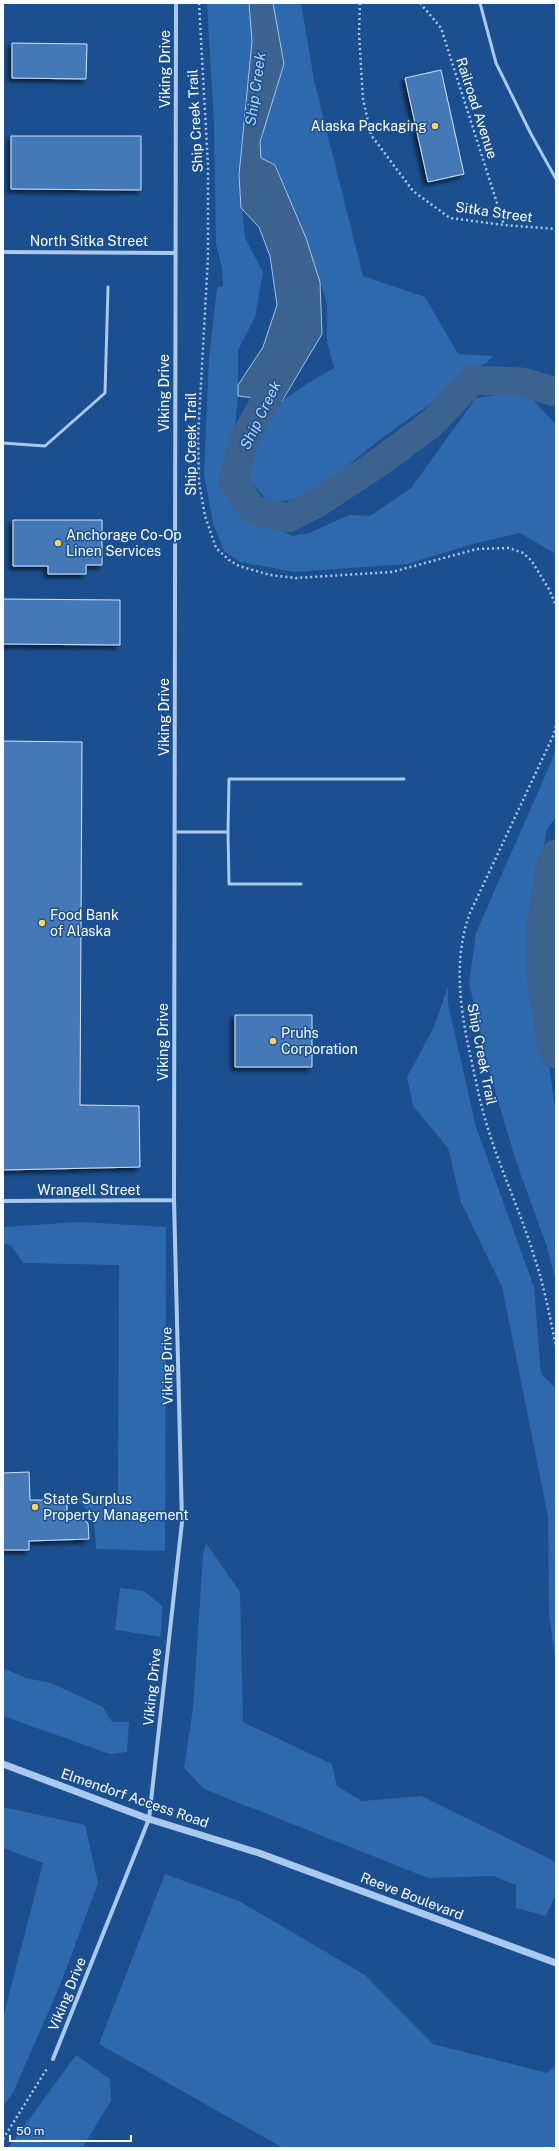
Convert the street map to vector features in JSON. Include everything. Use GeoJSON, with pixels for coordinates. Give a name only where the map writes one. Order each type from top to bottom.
{"type":"FeatureCollection","features":[{"type":"Feature","properties":{"kind":"street","name":"Viking Drive"},"geometry":{"type":"LineString","coordinates":[[52,2060],[149,1819],[182,1522],[174,1200],[176,3]]}},
{"type":"Feature","properties":{"kind":"street","name":"North Sitka Street"},"geometry":{"type":"LineString","coordinates":[[3,252],[175,253]]}},
{"type":"Feature","properties":{"kind":"street","name":"Wrangell Street"},"geometry":{"type":"LineString","coordinates":[[3,1201],[174,1200]]}},
{"type":"Feature","properties":{"kind":"street","name":"Elmendorf Access Road"},"geometry":{"type":"LineString","coordinates":[[3,1764],[149,1819],[259,1853]]}},
{"type":"Feature","properties":{"kind":"street","name":"Reeve Boulevard"},"geometry":{"type":"LineString","coordinates":[[259,1853],[556,1963]]}},
{"type":"Feature","properties":{"kind":"lane"},"geometry":{"type":"LineString","coordinates":[[480,3],[496,63],[531,134],[556,179]]}},
{"type":"Feature","properties":{"kind":"lane"},"geometry":{"type":"LineString","coordinates":[[3,443],[45,446],[105,393],[108,287]]}},
{"type":"Feature","properties":{"kind":"lane"},"geometry":{"type":"LineString","coordinates":[[301,884],[229,884],[229,779],[404,779]]}},
{"type":"Feature","properties":{"kind":"lane"},"geometry":{"type":"LineString","coordinates":[[174,832],[228,832]]}},
{"type":"Feature","properties":{"kind":"path","name":"Ship Creek Trail"},"geometry":{"type":"LineString","coordinates":[[199,3],[208,166],[208,258],[198,438],[199,482],[205,516],[216,548],[229,560],[239,566],[270,575],[296,578],[392,572],[477,549],[509,548],[523,553],[531,560],[549,588],[556,606]]}},
{"type":"Feature","properties":{"kind":"path","name":"Sitka Street"},"geometry":{"type":"LineString","coordinates":[[360,3],[358,33],[363,99],[371,135],[413,191],[450,218],[504,225],[556,229]]}},
{"type":"Feature","properties":{"kind":"path","name":"Railroad Avenue"},"geometry":{"type":"LineString","coordinates":[[420,3],[441,28],[504,225]]}},
{"type":"Feature","properties":{"kind":"path","name":"Ship Creek Trail"},"geometry":{"type":"LineString","coordinates":[[556,726],[551,741],[470,913],[464,930],[461,948],[460,978],[463,1019],[486,1122],[534,1254],[547,1302],[556,1347]]}},
{"type":"Feature","properties":{"kind":"path"},"geometry":{"type":"LineString","coordinates":[[3,2139],[52,2060]]}},
{"type":"Feature","properties":{"kind":"shaded area"},"geometry":{"type":"Polygon","coordinates":[[[207,3],[249,3],[252,41],[239,176],[245,238],[263,272],[255,317],[238,350],[238,396],[234,434],[226,470],[233,496],[248,514],[292,536],[309,533],[349,515],[370,516],[411,488],[476,398],[512,393],[532,399],[556,425],[556,554],[520,533],[473,544],[407,564],[294,572],[240,562],[224,551],[213,523],[204,473],[209,359],[217,288],[223,286],[222,268],[216,244],[214,123],[207,3]]]}},
{"type":"Feature","properties":{"kind":"shaded area"},"geometry":{"type":"Polygon","coordinates":[[[273,3],[301,3],[314,80],[363,276],[425,297],[458,354],[493,356],[486,363],[459,374],[447,392],[382,438],[306,499],[269,502],[248,479],[246,459],[282,401],[308,383],[334,368],[327,341],[327,304],[317,272],[276,165],[261,158],[260,142],[284,64],[273,3]]]}},
{"type":"Feature","properties":{"kind":"shaded area"},"geometry":{"type":"Polygon","coordinates":[[[556,748],[556,817],[547,829],[533,906],[533,991],[548,1058],[556,1114],[556,1281],[547,1247],[516,1161],[491,1077],[469,983],[476,933],[556,748]]]}},
{"type":"Feature","properties":{"kind":"shaded area"},"geometry":{"type":"Polygon","coordinates":[[[448,986],[448,1004],[476,1127],[534,1287],[541,1374],[556,1388],[556,1664],[549,1614],[548,1517],[502,1287],[461,1202],[448,1148],[413,1106],[407,1077],[434,1027],[448,986]]]}},
{"type":"Feature","properties":{"kind":"shaded area"},"geometry":{"type":"Polygon","coordinates":[[[80,1222],[166,1227],[165,1551],[96,1549],[94,1519],[78,1499],[118,1495],[119,1265],[23,1263],[11,1245],[3,1244],[3,1227],[80,1222]]]}},
{"type":"Feature","properties":{"kind":"shaded area"},"geometry":{"type":"Polygon","coordinates":[[[206,1543],[240,1592],[243,1722],[332,1764],[337,1786],[362,1801],[421,1796],[556,1862],[556,1894],[546,1916],[516,1908],[516,1885],[493,1876],[428,1878],[204,1789],[184,1768],[193,1708],[203,1555],[206,1543]]]}},
{"type":"Feature","properties":{"kind":"shaded area"},"geometry":{"type":"Polygon","coordinates":[[[120,1588],[144,1591],[162,1606],[161,1637],[115,1630],[120,1588]]]}},
{"type":"Feature","properties":{"kind":"shaded area"},"geometry":{"type":"Polygon","coordinates":[[[3,1668],[26,1678],[51,1683],[103,1707],[112,1722],[129,1722],[127,1752],[110,1754],[3,1716],[3,1668]]]}},
{"type":"Feature","properties":{"kind":"shaded area"},"geometry":{"type":"Polygon","coordinates":[[[3,1807],[85,1825],[98,1883],[61,1983],[13,2093],[3,2106],[3,2018],[43,1863],[3,1848],[3,1807]]]}},
{"type":"Feature","properties":{"kind":"shaded area"},"geometry":{"type":"Polygon","coordinates":[[[165,1874],[239,1901],[365,1975],[433,2044],[547,2073],[556,2066],[556,2148],[283,2148],[99,2044],[165,1874]]]}},
{"type":"Feature","properties":{"kind":"shaded area"},"geometry":{"type":"Polygon","coordinates":[[[76,2055],[110,2079],[111,2101],[82,2148],[8,2148],[76,2055]]]}},
{"type":"Feature","properties":{"kind":"water"},"geometry":{"type":"Polygon","coordinates":[[[249,3],[273,3],[284,64],[260,142],[261,158],[275,165],[306,238],[320,282],[322,334],[282,401],[238,396],[238,385],[263,347],[277,305],[270,256],[259,227],[241,208],[239,175],[252,41],[249,3]]]}},
{"type":"Feature","properties":{"kind":"building"},"geometry":{"type":"Polygon","coordinates":[[[12,43],[87,44],[86,79],[12,78],[12,43]]]}},
{"type":"Feature","properties":{"kind":"building","name":"Alaska Packaging"},"geometry":{"type":"Polygon","coordinates":[[[441,70],[464,174],[428,182],[405,78],[441,70]]]}},
{"type":"Feature","properties":{"kind":"building"},"geometry":{"type":"Polygon","coordinates":[[[11,136],[141,136],[141,190],[11,189],[11,136]]]}},
{"type":"Feature","properties":{"kind":"building","name":"Anchorage Co-Op Linen Services"},"geometry":{"type":"Polygon","coordinates":[[[13,520],[102,520],[102,565],[86,565],[86,574],[48,574],[48,566],[13,566],[13,520]]]}},
{"type":"Feature","properties":{"kind":"building"},"geometry":{"type":"Polygon","coordinates":[[[3,599],[120,600],[120,645],[3,644],[3,599]]]}},
{"type":"Feature","properties":{"kind":"building","name":"Food Bank of Alaska"},"geometry":{"type":"Polygon","coordinates":[[[3,741],[82,742],[80,1105],[139,1106],[140,1167],[3,1170],[3,741]]]}},
{"type":"Feature","properties":{"kind":"building","name":"Pruhs Corporation"},"geometry":{"type":"Polygon","coordinates":[[[235,1015],[312,1015],[312,1067],[235,1067],[235,1015]]]}},
{"type":"Feature","properties":{"kind":"building","name":"State Surplus Property Management"},"geometry":{"type":"Polygon","coordinates":[[[29,1472],[30,1500],[67,1500],[67,1515],[76,1515],[88,1523],[89,1539],[29,1541],[29,1550],[3,1550],[3,1473],[29,1472]]]}},
{"type":"Feature","properties":{"kind":"waterway","name":"Ship Creek"},"geometry":{"type":"LineString","coordinates":[[285,366],[244,439],[233,481],[253,510],[288,518],[319,502],[378,463],[431,424],[473,380],[522,382],[556,392]]}},
{"type":"Feature","properties":{"kind":"waterway","name":"Ship Creek"},"geometry":{"type":"LineString","coordinates":[[556,854],[551,862],[541,925],[541,972],[551,1046],[556,1054]]}},
{"type":"Feature","properties":{"kind":"waterway"},"geometry":{"type":"LineString","coordinates":[[541,932],[556,919]]}},
{"type":"Feature","properties":{"kind":"place","name":"Alaska Packaging"},"geometry":{"type":"Point","coordinates":[435,126]}},
{"type":"Feature","properties":{"kind":"place","name":"Anchorage Co-Op Linen Services"},"geometry":{"type":"Point","coordinates":[58,543]}},
{"type":"Feature","properties":{"kind":"place","name":"Food Bank of Alaska"},"geometry":{"type":"Point","coordinates":[42,923]}},
{"type":"Feature","properties":{"kind":"place","name":"Pruhs Corporation"},"geometry":{"type":"Point","coordinates":[273,1041]}},
{"type":"Feature","properties":{"kind":"place","name":"State Surplus Property Management"},"geometry":{"type":"Point","coordinates":[35,1507]}}]}
